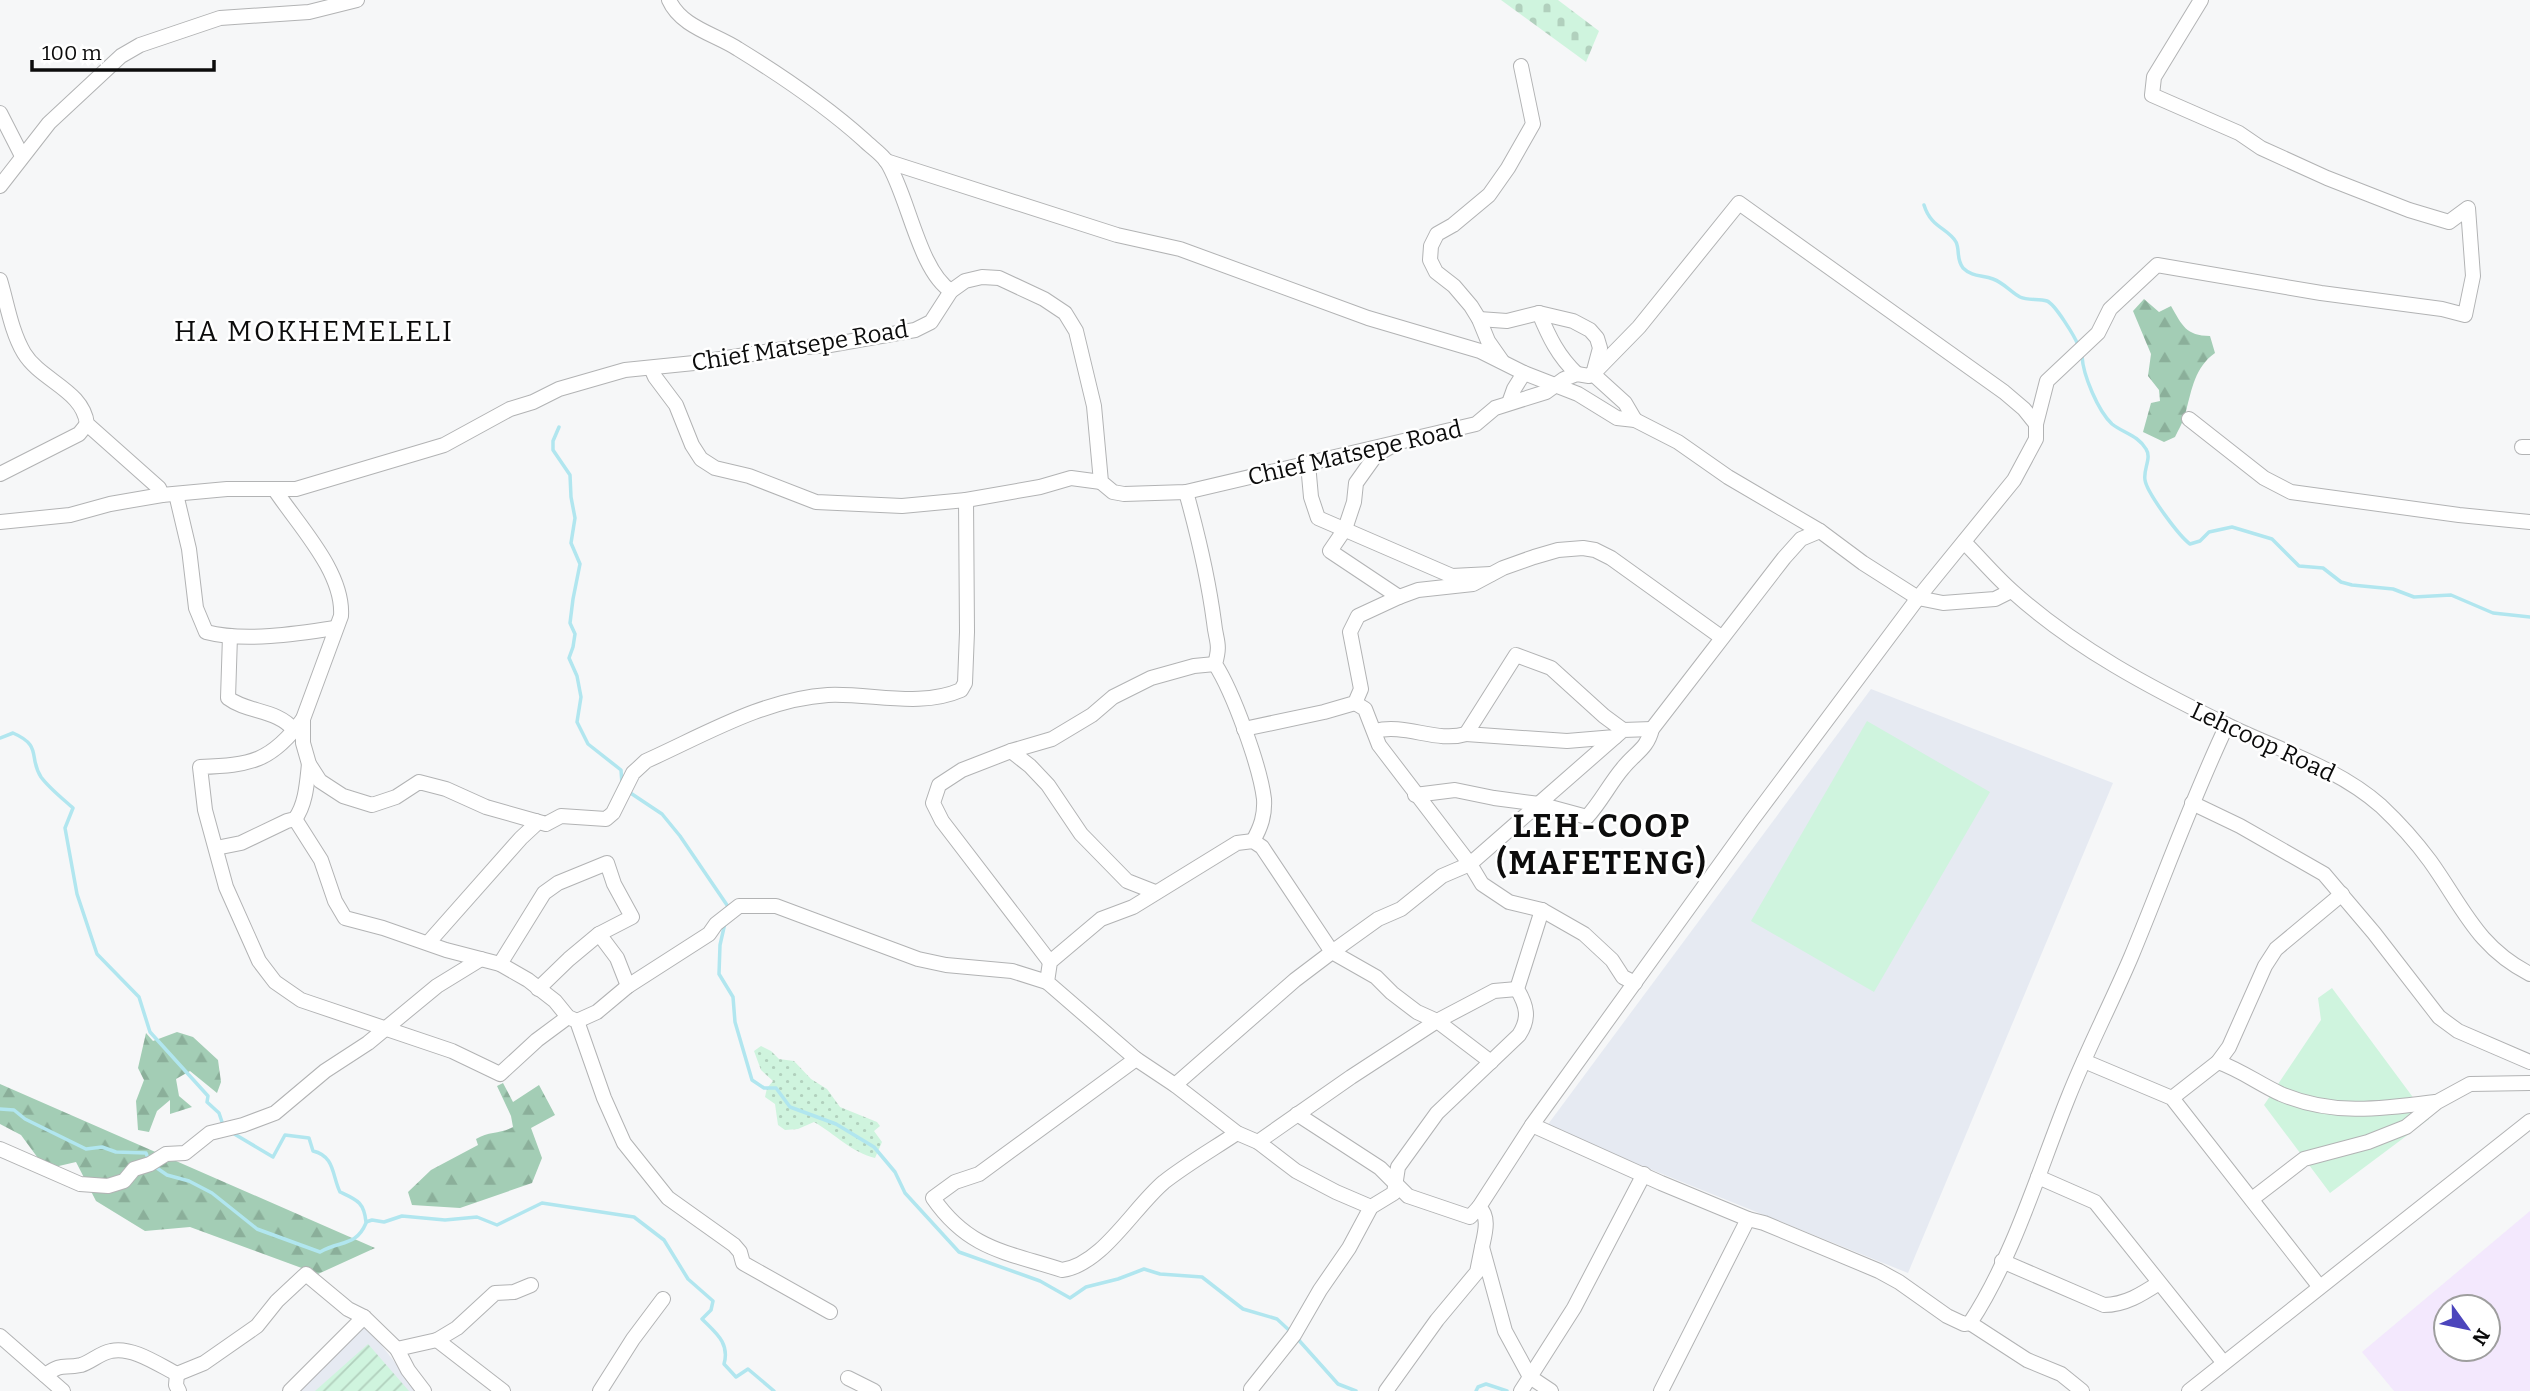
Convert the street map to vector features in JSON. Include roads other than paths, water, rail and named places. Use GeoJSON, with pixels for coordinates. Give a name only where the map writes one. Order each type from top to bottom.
{"type":"FeatureCollection","features":[{"type":"Feature","properties":{"kind":"street"},"geometry":{"type":"LineString","coordinates":[[0,186],[49,123],[121,56],[139,45],[220,18],[309,12],[357,0]]}},
{"type":"Feature","properties":{"kind":"street"},"geometry":{"type":"LineString","coordinates":[[668,0],[680,15],[695,26],[736,47],[830,110],[886,161],[905,201],[922,249],[938,279],[951,291],[965,281],[982,277],[999,278],[1044,299],[1065,313],[1076,331],[1094,406],[1101,482]]}},
{"type":"Feature","properties":{"kind":"street"},"geometry":{"type":"LineString","coordinates":[[1297,1114],[1380,1168],[1408,1196],[1470,1217],[1532,1125],[1752,820],[1918,598],[2014,480],[2036,439],[2035,425],[2047,381],[2098,333],[2110,309],[2157,265],[2321,293],[2442,309],[2465,315],[2473,276],[2468,208],[2449,222],[2409,210],[2309,170],[2261,148],[2239,133],[2152,94],[2154,77],[2201,0]]}},
{"type":"Feature","properties":{"kind":"street"},"geometry":{"type":"LineString","coordinates":[[1503,362],[1488,341],[1479,319],[1454,286],[1436,272],[1430,260],[1431,246],[1437,234],[1453,225],[1489,195],[1533,124],[1521,66]]}},
{"type":"Feature","properties":{"kind":"street"},"geometry":{"type":"LineString","coordinates":[[0,113],[22,156]]}},
{"type":"Feature","properties":{"kind":"street"},"geometry":{"type":"LineString","coordinates":[[886,161],[1117,235],[1180,249],[1368,318],[1480,351],[1524,373],[1578,394],[1617,418],[1635,420],[1678,442],[1728,477],[1820,531],[1863,563],[1918,598],[1943,603],[1995,598],[2011,591]]}},
{"type":"Feature","properties":{"kind":"street"},"geometry":{"type":"LineString","coordinates":[[1539,313],[1562,360],[1577,374],[1594,374],[1639,327],[1739,203],[2004,392],[2024,409],[2035,425]]}},
{"type":"Feature","properties":{"kind":"street"},"geometry":{"type":"LineString","coordinates":[[0,280],[23,352],[35,368],[86,411],[87,424],[79,434],[0,474]]}},
{"type":"Feature","properties":{"kind":"street","name":"Chief Matsepe Road"},"geometry":{"type":"LineString","coordinates":[[0,522],[69,514],[169,495],[227,489],[296,489],[444,446],[510,410],[559,389],[625,370],[830,345],[915,330],[931,322],[951,291]]}},
{"type":"Feature","properties":{"kind":"street"},"geometry":{"type":"LineString","coordinates":[[1479,319],[1507,321],[1539,313],[1573,321],[1597,338],[1600,348],[1594,374]]}},
{"type":"Feature","properties":{"kind":"street","name":"Chief Matsepe Road"},"geometry":{"type":"LineString","coordinates":[[651,368],[676,405],[692,445],[701,459],[715,468],[749,476],[816,502],[902,506],[966,500],[1040,487],[1070,478],[1101,482],[1114,492],[1124,494],[1186,492],[1476,424],[1495,408],[1546,391],[1577,374]]}},
{"type":"Feature","properties":{"kind":"street"},"geometry":{"type":"LineString","coordinates":[[1509,403],[1524,373]]}},
{"type":"Feature","properties":{"kind":"street"},"geometry":{"type":"LineString","coordinates":[[1594,374],[1625,403],[1635,420]]}},
{"type":"Feature","properties":{"kind":"street"},"geometry":{"type":"LineString","coordinates":[[2189,419],[2264,478],[2291,492],[2530,522]]}},
{"type":"Feature","properties":{"kind":"street"},"geometry":{"type":"LineString","coordinates":[[87,424],[169,495],[189,549],[196,608],[205,632],[230,636],[299,634],[335,628]]}},
{"type":"Feature","properties":{"kind":"street"},"geometry":{"type":"LineString","coordinates":[[1395,443],[1376,455],[1356,483],[1354,502],[1345,530],[1330,551],[1399,597]]}},
{"type":"Feature","properties":{"kind":"street"},"geometry":{"type":"LineString","coordinates":[[1308,464],[1311,497],[1318,518],[1452,576],[1469,573],[1492,574]]}},
{"type":"Feature","properties":{"kind":"street"},"geometry":{"type":"LineString","coordinates":[[275,491],[322,558],[342,600],[341,616],[299,724],[286,741],[267,755],[251,762],[200,767],[205,810],[226,887],[259,961],[275,982],[301,1000],[452,1051],[500,1074],[537,1040],[572,1019],[597,1012],[628,986],[709,934],[716,924],[739,906],[776,906],[918,959],[946,965],[1012,971],[1047,982],[1136,1059],[1237,1133],[1258,1142],[1296,1171],[1371,1207]]}},
{"type":"Feature","properties":{"kind":"street"},"geometry":{"type":"LineString","coordinates":[[1186,492],[1200,541],[1214,629],[1220,646],[1215,664]]}},
{"type":"Feature","properties":{"kind":"street"},"geometry":{"type":"LineString","coordinates":[[299,724],[309,764],[320,781],[343,796],[372,805],[396,797],[419,782],[446,789],[486,807],[547,824],[561,816],[606,819],[614,813],[632,774],[646,761],[761,709],[828,695],[928,699],[946,697],[961,690],[965,683],[967,632],[966,500]]}},
{"type":"Feature","properties":{"kind":"street"},"geometry":{"type":"LineString","coordinates":[[1415,795],[1455,790],[1539,804],[1587,817],[1623,768],[1649,743],[1652,729],[1791,549],[1801,539],[1820,531]]}},
{"type":"Feature","properties":{"kind":"street","name":"Lehcoop Road"},"geometry":{"type":"LineString","coordinates":[[1964,542],[2011,591],[2060,630],[2127,674],[2227,725],[2335,775],[2367,795],[2429,860],[2488,946],[2503,959],[2530,974]]}},
{"type":"Feature","properties":{"kind":"street"},"geometry":{"type":"LineString","coordinates":[[1244,729],[1354,703],[1362,689],[1350,632],[1358,616],[1418,590],[1473,584],[1503,568],[1558,550],[1595,550],[1629,570],[1721,637]]}},
{"type":"Feature","properties":{"kind":"street"},"geometry":{"type":"LineString","coordinates":[[230,636],[228,698],[246,708],[299,724]]}},
{"type":"Feature","properties":{"kind":"street"},"geometry":{"type":"LineString","coordinates":[[1466,734],[1516,655],[1551,668],[1619,733]]}},
{"type":"Feature","properties":{"kind":"street"},"geometry":{"type":"LineString","coordinates":[[1215,664],[1224,677],[1244,729],[1264,800],[1262,824],[1253,841]]}},
{"type":"Feature","properties":{"kind":"street"},"geometry":{"type":"LineString","coordinates":[[1050,962],[942,821],[933,803],[940,785],[962,770],[1052,739],[1092,715],[1113,697],[1151,678],[1194,666],[1215,664]]}},
{"type":"Feature","properties":{"kind":"street"},"geometry":{"type":"LineString","coordinates":[[1354,703],[1365,709],[1379,745],[1470,864],[1482,884],[1509,902],[1542,910],[1584,934],[1612,960],[1623,977],[1635,982]]}},
{"type":"Feature","properties":{"kind":"street"},"geometry":{"type":"LineString","coordinates":[[1970,1323],[2002,1261],[2227,725]]}},
{"type":"Feature","properties":{"kind":"street"},"geometry":{"type":"LineString","coordinates":[[1375,731],[1402,730],[1453,738],[1466,734],[1567,741],[1652,729]]}},
{"type":"Feature","properties":{"kind":"street"},"geometry":{"type":"LineString","coordinates":[[1175,1085],[1294,980],[1378,919],[1401,909],[1442,876],[1470,864],[1619,733]]}},
{"type":"Feature","properties":{"kind":"street"},"geometry":{"type":"LineString","coordinates":[[1011,751],[1048,785],[1081,834],[1127,881],[1155,892]]}},
{"type":"Feature","properties":{"kind":"street"},"geometry":{"type":"LineString","coordinates":[[216,848],[241,843],[296,819],[306,790],[309,764]]}},
{"type":"Feature","properties":{"kind":"street"},"geometry":{"type":"LineString","coordinates":[[2192,803],[2297,857],[2324,874],[2439,1017],[2458,1031],[2530,1062]]}},
{"type":"Feature","properties":{"kind":"street"},"geometry":{"type":"LineString","coordinates":[[296,819],[321,860],[335,901],[345,918],[500,964],[513,970],[555,1001],[572,1019],[624,1143],[652,1181],[668,1199],[734,1245],[740,1252],[743,1263],[830,1312]]}},
{"type":"Feature","properties":{"kind":"street"},"geometry":{"type":"LineString","coordinates":[[428,943],[536,821]]}},
{"type":"Feature","properties":{"kind":"street"},"geometry":{"type":"LineString","coordinates":[[1047,982],[1050,962],[1101,919],[1133,907],[1237,843],[1253,841],[1262,847],[1332,952],[1376,977],[1417,1012],[1437,1021],[1491,1062]]}},
{"type":"Feature","properties":{"kind":"street"},"geometry":{"type":"LineString","coordinates":[[500,964],[544,893],[558,883],[607,863],[614,884],[632,917],[599,934],[538,989]]}},
{"type":"Feature","properties":{"kind":"street"},"geometry":{"type":"LineString","coordinates":[[2172,1098],[2218,1062],[2229,1046],[2265,966],[2276,949],[2342,894]]}},
{"type":"Feature","properties":{"kind":"street"},"geometry":{"type":"LineString","coordinates":[[1251,1389],[1294,1335],[1349,1248],[1371,1207],[1394,1194],[1398,1167],[1416,1139],[1437,1113],[1519,1035],[1527,1022],[1525,1004],[1517,989],[1542,910]]}},
{"type":"Feature","properties":{"kind":"street"},"geometry":{"type":"LineString","coordinates":[[599,934],[617,958],[628,986]]}},
{"type":"Feature","properties":{"kind":"street"},"geometry":{"type":"LineString","coordinates":[[0,1149],[80,1184],[108,1186],[124,1181],[134,1168],[150,1164],[166,1154],[185,1153],[210,1133],[275,1113],[325,1071],[360,1050],[438,986],[481,959]]}},
{"type":"Feature","properties":{"kind":"street"},"geometry":{"type":"LineString","coordinates":[[1258,1142],[1437,1021],[1493,991],[1517,989]]}},
{"type":"Feature","properties":{"kind":"street"},"geometry":{"type":"LineString","coordinates":[[1136,1059],[979,1174],[955,1182],[933,1199],[946,1217],[978,1243],[1062,1270],[1072,1269],[1106,1244],[1164,1183],[1237,1133]]}},
{"type":"Feature","properties":{"kind":"street"},"geometry":{"type":"LineString","coordinates":[[2084,1061],[2172,1098],[2319,1286]]}},
{"type":"Feature","properties":{"kind":"street"},"geometry":{"type":"LineString","coordinates":[[2218,1062],[2281,1094],[2316,1107],[2378,1110],[2437,1102]]}},
{"type":"Feature","properties":{"kind":"street"},"geometry":{"type":"LineString","coordinates":[[2252,1199],[2304,1159],[2368,1142],[2406,1127],[2437,1102],[2470,1084],[2530,1083]]}},
{"type":"Feature","properties":{"kind":"street"},"geometry":{"type":"LineString","coordinates":[[2189,1391],[2530,1121]]}},
{"type":"Feature","properties":{"kind":"street"},"geometry":{"type":"LineString","coordinates":[[1532,1125],[1748,1219],[1764,1223],[1879,1271],[1947,1316],[1964,1324],[1970,1323],[2027,1360],[2061,1374],[2082,1391]]}},
{"type":"Feature","properties":{"kind":"street"},"geometry":{"type":"LineString","coordinates":[[1521,1391],[1574,1308],[1644,1174]]}},
{"type":"Feature","properties":{"kind":"street"},"geometry":{"type":"LineString","coordinates":[[2038,1177],[2095,1202],[2223,1362]]}},
{"type":"Feature","properties":{"kind":"street"},"geometry":{"type":"LineString","coordinates":[[1386,1391],[1437,1320],[1477,1272],[1486,1228],[1484,1212],[1479,1207]]}},
{"type":"Feature","properties":{"kind":"street"},"geometry":{"type":"LineString","coordinates":[[1661,1391],[1748,1219]]}},
{"type":"Feature","properties":{"kind":"street"},"geometry":{"type":"LineString","coordinates":[[1482,1247],[1505,1331],[1530,1377],[1551,1391]]}},
{"type":"Feature","properties":{"kind":"street"},"geometry":{"type":"LineString","coordinates":[[2002,1261],[2104,1305],[2114,1305],[2136,1298],[2159,1283]]}},
{"type":"Feature","properties":{"kind":"street"},"geometry":{"type":"LineString","coordinates":[[45,1375],[59,1366],[81,1364],[111,1350],[136,1354],[177,1374],[204,1363],[257,1326],[277,1301],[306,1274],[348,1309],[363,1317],[397,1349],[408,1370],[425,1391]]}},
{"type":"Feature","properties":{"kind":"street"},"geometry":{"type":"LineString","coordinates":[[397,1349],[437,1340],[457,1328],[495,1293],[514,1292],[531,1285]]}},
{"type":"Feature","properties":{"kind":"street"},"geometry":{"type":"LineString","coordinates":[[600,1391],[633,1339],[663,1300]]}},
{"type":"Feature","properties":{"kind":"street"},"geometry":{"type":"LineString","coordinates":[[290,1391],[363,1317]]}},
{"type":"Feature","properties":{"kind":"street"},"geometry":{"type":"LineString","coordinates":[[0,1336],[63,1391]]}},
{"type":"Feature","properties":{"kind":"street"},"geometry":{"type":"LineString","coordinates":[[437,1340],[503,1391]]}},
{"type":"Feature","properties":{"kind":"street"},"geometry":{"type":"LineString","coordinates":[[408,1370],[420,1345]]}},
{"type":"Feature","properties":{"kind":"street"},"geometry":{"type":"LineString","coordinates":[[177,1374],[176,1385],[179,1391]]}},
{"type":"Feature","properties":{"kind":"street"},"geometry":{"type":"LineString","coordinates":[[848,1378],[874,1391]]}},
{"type":"Feature","properties":{"kind":"waterway"},"geometry":{"type":"LineString","coordinates":[[1924,205],[1931,219],[1956,242],[1960,261],[1966,271],[1997,281],[2020,297],[2051,303],[2078,345]]}},
{"type":"Feature","properties":{"kind":"waterway"},"geometry":{"type":"LineString","coordinates":[[2082,356],[2088,382],[2102,411],[2112,424],[2143,444],[2148,452],[2145,476],[2147,486],[2164,514],[2190,544],[2200,541],[2209,532],[2232,527],[2272,539],[2299,566],[2323,568],[2341,582],[2393,589],[2414,597],[2451,595],[2493,613],[2530,617]]}},
{"type":"Feature","properties":{"kind":"waterway"},"geometry":{"type":"LineString","coordinates":[[559,427],[553,441],[553,450],[570,475],[575,518],[571,543],[580,564],[570,623],[575,634],[569,658],[577,676],[581,697],[577,722],[588,744],[621,770],[622,784]]}},
{"type":"Feature","properties":{"kind":"waterway"},"geometry":{"type":"LineString","coordinates":[[0,738],[13,733],[28,743],[32,747],[41,777],[73,808],[65,828],[77,894],[97,954],[139,997],[150,1032],[208,1096],[207,1102],[219,1113],[223,1125]]}},
{"type":"Feature","properties":{"kind":"waterway"},"geometry":{"type":"LineString","coordinates":[[629,792],[662,814],[729,908]]}},
{"type":"Feature","properties":{"kind":"waterway"},"geometry":{"type":"LineString","coordinates":[[725,923],[720,945],[719,974],[733,997],[735,1022],[752,1080],[764,1088],[776,1088],[790,1107],[836,1124],[874,1147],[895,1172],[905,1193],[959,1252],[1040,1281],[1070,1298],[1086,1287],[1144,1269],[1160,1274],[1202,1277],[1243,1309],[1277,1319],[1291,1332]]}},
{"type":"Feature","properties":{"kind":"waterway"},"geometry":{"type":"LineString","coordinates":[[0,1109],[14,1110],[25,1119],[86,1149],[102,1147],[116,1152],[146,1153],[149,1161]]}},
{"type":"Feature","properties":{"kind":"waterway"},"geometry":{"type":"LineString","coordinates":[[231,1132],[273,1157],[285,1135],[309,1138],[313,1151],[325,1157],[332,1167],[340,1192],[361,1206],[366,1222],[384,1222],[402,1216],[445,1220],[477,1217],[497,1225],[542,1203],[634,1217],[664,1240],[688,1279],[713,1301],[711,1310],[702,1319],[723,1344],[724,1364],[736,1377],[748,1369],[774,1391]]}},
{"type":"Feature","properties":{"kind":"waterway"},"geometry":{"type":"LineString","coordinates":[[154,1166],[167,1175],[189,1181],[212,1193],[257,1229],[320,1252],[352,1240],[366,1223]]}},
{"type":"Feature","properties":{"kind":"waterway"},"geometry":{"type":"LineString","coordinates":[[1296,1337],[1338,1384],[1356,1391]]}},
{"type":"Feature","properties":{"kind":"waterway"},"geometry":{"type":"LineString","coordinates":[[1476,1391],[1478,1387],[1486,1384],[1507,1391]]}},
{"type":"Feature","properties":{"kind":"district","name":"HA MOKHEMELELI"},"geometry":{"type":"Point","coordinates":[314,331]}},
{"type":"Feature","properties":{"kind":"district","name":"LEH-COOP (MAFETENG)"},"geometry":{"type":"Point","coordinates":[1602,844]}}]}
